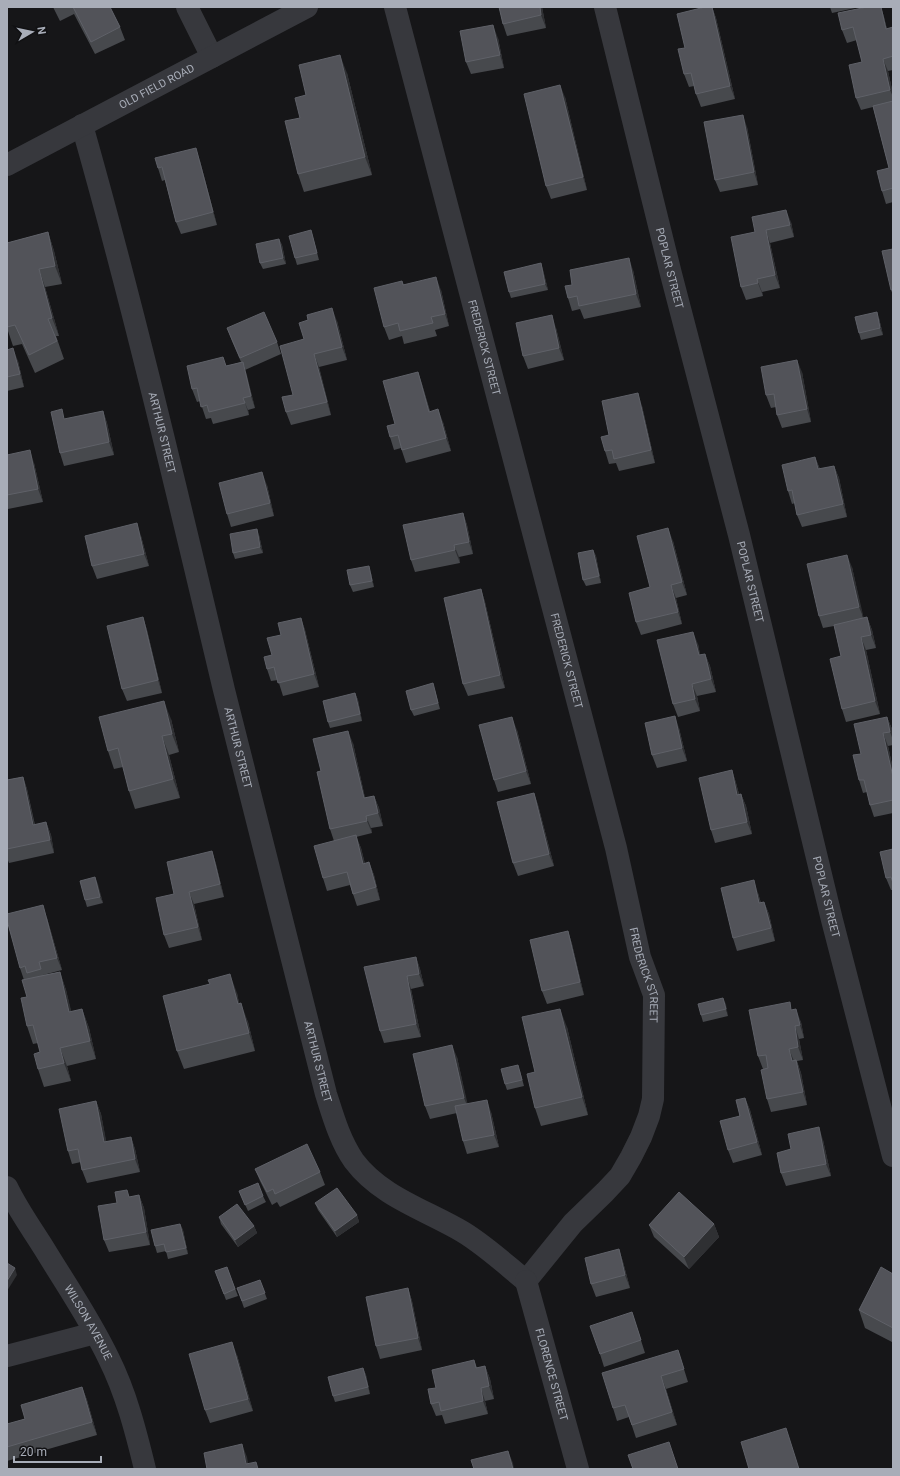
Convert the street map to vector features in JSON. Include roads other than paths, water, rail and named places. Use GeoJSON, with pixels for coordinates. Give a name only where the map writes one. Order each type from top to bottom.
{"type":"FeatureCollection","features":[{"type":"Feature","properties":{"kind":"street"},"geometry":{"type":"LineString","coordinates":[[187,7],[212,57]]}},
{"type":"Feature","properties":{"kind":"street","name":"OLD FIELD ROAD"},"geometry":{"type":"LineString","coordinates":[[7,165],[306,7]]}},
{"type":"Feature","properties":{"kind":"street","name":"FREDERICK STREET"},"geometry":{"type":"LineString","coordinates":[[395,7],[612,834],[640,957],[654,995],[653,1099],[649,1116],[641,1137],[620,1176],[573,1223],[526,1281]]}},
{"type":"Feature","properties":{"kind":"street","name":"POPLAR STREET"},"geometry":{"type":"LineString","coordinates":[[605,7],[671,274],[739,535],[832,920],[893,1156]]}},
{"type":"Feature","properties":{"kind":"street","name":"ARTHUR STREET"},"geometry":{"type":"LineString","coordinates":[[82,125],[108,216],[164,436],[225,692],[326,1094],[339,1132],[354,1160],[364,1172],[387,1191],[476,1240],[526,1281]]}},
{"type":"Feature","properties":{"kind":"street","name":"WILSON AVENUE"},"geometry":{"type":"LineString","coordinates":[[7,1187],[16,1207],[44,1249],[109,1359],[120,1385],[145,1469]]}},
{"type":"Feature","properties":{"kind":"street","name":"FLORENCE STREET"},"geometry":{"type":"LineString","coordinates":[[526,1281],[578,1469]]}},
{"type":"Feature","properties":{"kind":"street"},"geometry":{"type":"LineString","coordinates":[[7,1356],[95,1333]]}}]}
